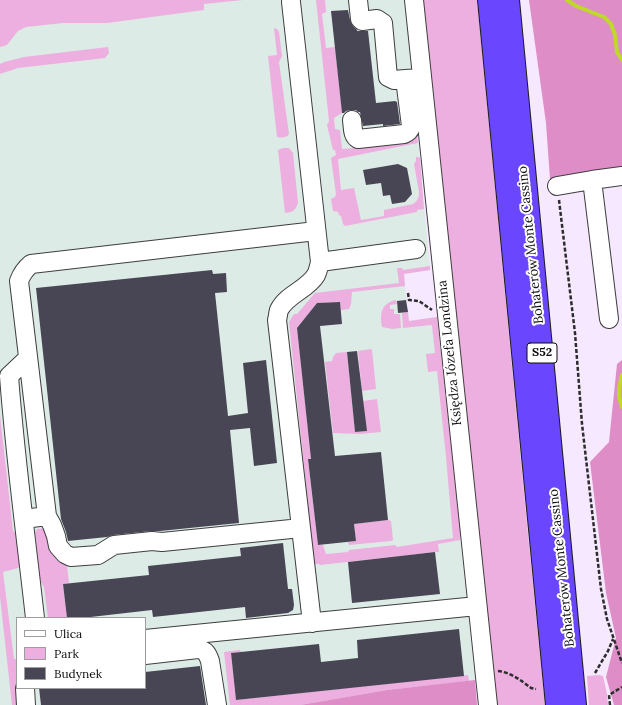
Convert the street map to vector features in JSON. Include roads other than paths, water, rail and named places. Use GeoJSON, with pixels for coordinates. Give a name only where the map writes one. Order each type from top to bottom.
{"type":"FeatureCollection","features":[{"type":"Feature","properties":{"kind":"highway","name":"Bohaterów Monte Cassino"},"geometry":{"type":"LineString","coordinates":[[489,0],[557,705]]}},
{"type":"Feature","properties":{"kind":"highway","name":"Bohaterów Monte Cassino"},"geometry":{"type":"LineString","coordinates":[[508,0],[576,705]]}},
{"type":"Feature","properties":{"kind":"street"},"geometry":{"type":"LineString","coordinates":[[352,120],[354,136],[358,139],[404,134],[408,132],[411,126],[414,79],[394,80],[388,77],[383,22],[378,19],[362,21],[360,19],[358,0]]}},
{"type":"Feature","properties":{"kind":"street","name":"Księdza Józefa Londzina"},"geometry":{"type":"LineString","coordinates":[[414,0],[414,79],[488,705]]}},
{"type":"Feature","properties":{"kind":"street"},"geometry":{"type":"LineString","coordinates":[[291,2],[320,262],[317,274],[310,282],[284,303],[279,311],[277,320],[312,622]]}},
{"type":"Feature","properties":{"kind":"street"},"geometry":{"type":"LineString","coordinates":[[557,186],[622,176]]}},
{"type":"Feature","properties":{"kind":"street"},"geometry":{"type":"LineString","coordinates":[[592,180],[610,319]]}},
{"type":"Feature","properties":{"kind":"street"},"geometry":{"type":"LineString","coordinates":[[301,528],[162,542],[152,541],[114,545],[98,555],[71,557],[65,554],[58,546],[52,525],[46,516],[19,281],[26,268],[31,264],[316,231]]}},
{"type":"Feature","properties":{"kind":"street"},"geometry":{"type":"LineString","coordinates":[[320,262],[416,248]]}},
{"type":"Feature","properties":{"kind":"street"},"geometry":{"type":"LineString","coordinates":[[28,358],[8,376],[13,432],[35,617]]}},
{"type":"Feature","properties":{"kind":"street"},"geometry":{"type":"LineString","coordinates":[[24,519],[46,516]]}},
{"type":"Feature","properties":{"kind":"street"},"geometry":{"type":"LineString","coordinates":[[146,654],[198,641],[312,622],[477,606]]}},
{"type":"Feature","properties":{"kind":"street"},"geometry":{"type":"LineString","coordinates":[[146,640],[198,641]]}},
{"type":"Feature","properties":{"kind":"street"},"geometry":{"type":"LineString","coordinates":[[198,641],[209,657],[217,705]]}},
{"type":"Feature","properties":{"kind":"street"},"geometry":{"type":"LineString","coordinates":[[25,689],[26,705]]}},
{"type":"Feature","properties":{"kind":"waterway"},"geometry":{"type":"LineString","coordinates":[[567,0],[576,6],[604,17],[611,24],[615,35],[617,52],[622,60]]}},
{"type":"Feature","properties":{"kind":"waterway"},"geometry":{"type":"LineString","coordinates":[[622,375],[619,391],[619,399],[622,407]]}}]}
